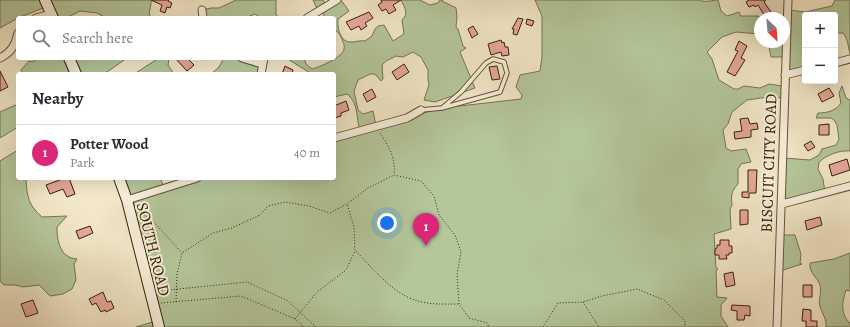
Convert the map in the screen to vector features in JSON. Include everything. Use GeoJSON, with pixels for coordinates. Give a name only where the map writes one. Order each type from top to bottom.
{"type":"FeatureCollection","features":[{"type":"Feature","properties":{"kind":"street"},"geometry":{"type":"LineString","coordinates":[[46,0],[52,16]]}},
{"type":"Feature","properties":{"kind":"street"},"geometry":{"type":"LineString","coordinates":[[310,16],[337,0]]}},
{"type":"Feature","properties":{"kind":"street","name":"BISCUIT CITY ROAD"},"geometry":{"type":"LineString","coordinates":[[778,327],[788,0]]}},
{"type":"Feature","properties":{"kind":"street"},"geometry":{"type":"LineString","coordinates":[[202,10],[203,16]]}},
{"type":"Feature","properties":{"kind":"street"},"geometry":{"type":"LineString","coordinates":[[0,58],[8,54],[16,40]]}},
{"type":"Feature","properties":{"kind":"street"},"geometry":{"type":"LineString","coordinates":[[838,62],[850,59]]}},
{"type":"Feature","properties":{"kind":"street"},"geometry":{"type":"LineString","coordinates":[[70,60],[75,72]]}},
{"type":"Feature","properties":{"kind":"street"},"geometry":{"type":"LineString","coordinates":[[261,72],[263,61]]}},
{"type":"Feature","properties":{"kind":"street"},"geometry":{"type":"LineString","coordinates":[[785,76],[802,71]]}},
{"type":"Feature","properties":{"kind":"street"},"geometry":{"type":"LineString","coordinates":[[336,137],[407,118],[421,110]]}},
{"type":"Feature","properties":{"kind":"street","name":"SOUTH ROAD"},"geometry":{"type":"LineString","coordinates":[[120,180],[127,200],[158,327]]}},
{"type":"Feature","properties":{"kind":"street"},"geometry":{"type":"LineString","coordinates":[[127,200],[191,180]]}},
{"type":"Feature","properties":{"kind":"street"},"geometry":{"type":"LineString","coordinates":[[782,204],[850,186]]}},
{"type":"Feature","properties":{"kind":"lane"},"geometry":{"type":"LineString","coordinates":[[421,110],[442,108],[500,92],[507,73],[504,62],[494,59],[486,63],[462,92],[442,108]]}},
{"type":"Feature","properties":{"kind":"path"},"geometry":{"type":"LineString","coordinates":[[376,126],[391,152],[395,167],[394,174]]}},
{"type":"Feature","properties":{"kind":"path"},"geometry":{"type":"LineString","coordinates":[[176,302],[177,274],[182,253],[213,233],[232,228],[260,215],[268,206],[285,202],[309,206],[330,213],[347,204],[368,188],[394,174],[421,181],[434,196],[439,215],[455,235],[461,252],[458,275],[459,304],[469,318],[487,323],[489,327]]}},
{"type":"Feature","properties":{"kind":"path"},"geometry":{"type":"LineString","coordinates":[[295,319],[317,292],[346,270],[356,251],[354,228],[347,204]]}},
{"type":"Feature","properties":{"kind":"path"},"geometry":{"type":"LineString","coordinates":[[135,208],[152,220],[182,253]]}},
{"type":"Feature","properties":{"kind":"path"},"geometry":{"type":"LineString","coordinates":[[356,251],[379,276],[414,300],[438,304],[459,304]]}},
{"type":"Feature","properties":{"kind":"path"},"geometry":{"type":"LineString","coordinates":[[149,292],[247,282],[288,301],[316,327]]}},
{"type":"Feature","properties":{"kind":"path"},"geometry":{"type":"LineString","coordinates":[[543,327],[558,303],[583,302],[602,296],[637,289],[664,300],[685,321],[685,327]]}},
{"type":"Feature","properties":{"kind":"path"},"geometry":{"type":"LineString","coordinates":[[152,304],[241,296],[295,319],[304,327]]}},
{"type":"Feature","properties":{"kind":"path"},"geometry":{"type":"LineString","coordinates":[[583,302],[599,327]]}},
{"type":"Feature","properties":{"kind":"green space"},"geometry":{"type":"Polygon","coordinates":[[[0,0],[151,0],[149,14],[150,16],[102,16],[97,13],[80,11],[70,16],[52,16],[48,6],[23,16],[16,16],[16,19],[0,28],[0,0]]]}},
{"type":"Feature","properties":{"kind":"green space"},"geometry":{"type":"Polygon","coordinates":[[[236,0],[276,0],[276,14],[278,16],[258,16],[255,14],[250,16],[202,16],[202,10],[219,8],[236,0]]]}},
{"type":"Feature","properties":{"kind":"green space"},"geometry":{"type":"Polygon","coordinates":[[[313,0],[323,0],[327,6],[341,0],[349,11],[338,19],[338,27],[342,38],[348,42],[352,42],[365,41],[372,36],[378,26],[384,25],[393,41],[404,34],[402,20],[406,11],[401,0],[420,0],[430,5],[443,0],[442,1],[456,8],[456,27],[463,46],[466,48],[460,52],[475,88],[435,102],[424,100],[429,85],[428,70],[421,57],[413,52],[403,57],[396,56],[386,61],[382,65],[383,79],[381,81],[375,74],[370,74],[358,80],[354,91],[358,110],[363,114],[373,111],[376,126],[442,108],[521,99],[522,95],[516,87],[520,75],[540,71],[542,57],[542,16],[535,0],[718,0],[721,11],[727,16],[739,12],[741,16],[754,16],[754,34],[736,32],[722,37],[707,52],[712,59],[719,80],[734,89],[744,86],[760,88],[769,84],[782,86],[784,98],[768,97],[747,100],[732,112],[728,124],[723,130],[726,148],[731,151],[746,149],[751,162],[741,164],[738,169],[738,184],[732,194],[732,205],[730,209],[731,229],[714,234],[716,268],[718,269],[716,271],[717,297],[727,298],[721,305],[721,316],[728,327],[136,327],[156,321],[120,180],[161,180],[164,187],[191,180],[336,180],[336,138],[360,131],[354,102],[347,94],[336,97],[336,72],[309,72],[289,60],[305,60],[306,64],[312,69],[332,60],[336,60],[336,58],[343,52],[344,45],[342,39],[336,31],[336,16],[324,16],[322,11],[318,11],[313,0]]]}},
{"type":"Feature","properties":{"kind":"green space"},"geometry":{"type":"Polygon","coordinates":[[[835,0],[850,0],[850,54],[845,35],[843,33],[838,33],[838,12],[805,12],[832,6],[835,0]]]}},
{"type":"Feature","properties":{"kind":"green space"},"geometry":{"type":"Polygon","coordinates":[[[790,10],[805,12],[802,12],[802,72],[787,76],[786,57],[771,57],[769,48],[790,48],[790,10]]]}},
{"type":"Feature","properties":{"kind":"green space"},"geometry":{"type":"Polygon","coordinates":[[[36,60],[124,60],[107,72],[22,72],[21,70],[29,61],[33,62],[36,60]]]}},
{"type":"Feature","properties":{"kind":"green space"},"geometry":{"type":"Polygon","coordinates":[[[156,60],[169,60],[168,65],[173,72],[137,72],[156,60]]]}},
{"type":"Feature","properties":{"kind":"green space"},"geometry":{"type":"Polygon","coordinates":[[[223,60],[248,60],[261,64],[262,72],[213,72],[219,67],[223,60]]]}},
{"type":"Feature","properties":{"kind":"green space"},"geometry":{"type":"Polygon","coordinates":[[[842,86],[846,98],[850,100],[850,151],[842,151],[833,154],[819,162],[818,169],[823,179],[825,193],[785,204],[784,158],[810,160],[819,155],[822,149],[836,145],[839,139],[837,125],[834,120],[831,118],[816,118],[818,113],[831,111],[839,106],[841,103],[839,93],[842,86]]]}},
{"type":"Feature","properties":{"kind":"green space"},"geometry":{"type":"Polygon","coordinates":[[[16,105],[16,128],[0,138],[0,112],[16,105]]]}},
{"type":"Feature","properties":{"kind":"green space"},"geometry":{"type":"Polygon","coordinates":[[[16,151],[16,180],[26,180],[27,191],[31,205],[34,209],[42,217],[67,216],[57,227],[58,238],[63,252],[71,258],[77,259],[74,264],[76,280],[72,289],[63,294],[50,296],[39,285],[23,287],[4,285],[0,281],[0,161],[16,151]]]}},
{"type":"Feature","properties":{"kind":"green space"},"geometry":{"type":"Polygon","coordinates":[[[782,235],[795,235],[801,254],[800,263],[802,264],[780,271],[782,235]]]}},
{"type":"Feature","properties":{"kind":"green space"},"geometry":{"type":"Polygon","coordinates":[[[850,253],[850,291],[846,290],[843,312],[850,323],[850,327],[826,327],[820,304],[820,285],[811,270],[810,263],[834,259],[850,253]]]}},
{"type":"Feature","properties":{"kind":"building"},"geometry":{"type":"Polygon","coordinates":[[[151,0],[169,0],[168,1],[172,3],[170,8],[167,7],[165,13],[160,11],[162,5],[151,0]]]}},
{"type":"Feature","properties":{"kind":"building"},"geometry":{"type":"Polygon","coordinates":[[[381,0],[401,0],[393,5],[396,10],[389,14],[386,9],[382,11],[378,5],[382,2],[381,0]]]}},
{"type":"Feature","properties":{"kind":"building"},"geometry":{"type":"Polygon","coordinates":[[[749,0],[766,0],[764,2],[771,12],[762,12],[758,5],[755,7],[754,5],[749,7],[746,2],[749,0]]]}},
{"type":"Feature","properties":{"kind":"building"},"geometry":{"type":"Polygon","coordinates":[[[369,12],[373,18],[365,23],[367,26],[361,30],[359,26],[351,30],[346,22],[369,12]]]}},
{"type":"Feature","properties":{"kind":"building"},"geometry":{"type":"Polygon","coordinates":[[[518,18],[523,19],[517,35],[513,34],[514,29],[512,29],[518,18]]]}},
{"type":"Feature","properties":{"kind":"building"},"geometry":{"type":"Polygon","coordinates":[[[527,19],[534,21],[532,26],[526,24],[527,19]]]}},
{"type":"Feature","properties":{"kind":"building"},"geometry":{"type":"Polygon","coordinates":[[[473,26],[478,34],[472,38],[468,29],[473,26]]]}},
{"type":"Feature","properties":{"kind":"building"},"geometry":{"type":"Polygon","coordinates":[[[501,40],[502,43],[504,42],[505,47],[508,47],[509,55],[502,56],[501,52],[491,55],[488,44],[501,40]]]}},
{"type":"Feature","properties":{"kind":"building"},"geometry":{"type":"Polygon","coordinates":[[[739,41],[747,46],[741,58],[745,60],[735,76],[727,72],[738,51],[735,50],[739,41]]]}},
{"type":"Feature","properties":{"kind":"building"},"geometry":{"type":"Polygon","coordinates":[[[177,60],[189,60],[194,65],[187,71],[177,60]]]}},
{"type":"Feature","properties":{"kind":"building"},"geometry":{"type":"Polygon","coordinates":[[[404,64],[409,72],[397,80],[392,72],[404,64]]]}},
{"type":"Feature","properties":{"kind":"building"},"geometry":{"type":"Polygon","coordinates":[[[285,66],[293,70],[292,72],[283,72],[285,66]]]}},
{"type":"Feature","properties":{"kind":"building"},"geometry":{"type":"Polygon","coordinates":[[[497,66],[500,79],[492,80],[489,67],[497,66]]]}},
{"type":"Feature","properties":{"kind":"building"},"geometry":{"type":"Polygon","coordinates":[[[0,71],[8,87],[0,91],[0,71]]]}},
{"type":"Feature","properties":{"kind":"building"},"geometry":{"type":"Polygon","coordinates":[[[829,88],[834,96],[822,102],[818,94],[829,88]]]}},
{"type":"Feature","properties":{"kind":"building"},"geometry":{"type":"Polygon","coordinates":[[[372,89],[376,97],[367,102],[363,94],[372,89]]]}},
{"type":"Feature","properties":{"kind":"building"},"geometry":{"type":"Polygon","coordinates":[[[346,101],[349,110],[341,113],[341,116],[336,117],[336,105],[346,101]]]}},
{"type":"Feature","properties":{"kind":"building"},"geometry":{"type":"Polygon","coordinates":[[[748,118],[750,124],[757,123],[758,129],[751,130],[751,137],[735,139],[734,132],[742,131],[740,119],[748,118]]]}},
{"type":"Feature","properties":{"kind":"building"},"geometry":{"type":"Polygon","coordinates":[[[829,124],[829,135],[819,135],[819,125],[829,124]]]}},
{"type":"Feature","properties":{"kind":"building"},"geometry":{"type":"Polygon","coordinates":[[[811,141],[815,147],[808,151],[804,145],[811,141]]]}},
{"type":"Feature","properties":{"kind":"building"},"geometry":{"type":"Polygon","coordinates":[[[847,159],[850,170],[832,176],[829,165],[847,159]]]}},
{"type":"Feature","properties":{"kind":"building"},"geometry":{"type":"Polygon","coordinates":[[[748,170],[757,170],[756,193],[749,193],[749,198],[742,197],[742,192],[748,192],[748,170]]]}},
{"type":"Feature","properties":{"kind":"building"},"geometry":{"type":"Polygon","coordinates":[[[60,180],[70,180],[75,194],[67,197],[63,189],[50,194],[46,185],[60,180]]]}},
{"type":"Feature","properties":{"kind":"building"},"geometry":{"type":"Polygon","coordinates":[[[740,210],[748,210],[748,224],[740,225],[740,210]]]}},
{"type":"Feature","properties":{"kind":"building"},"geometry":{"type":"Polygon","coordinates":[[[820,217],[822,225],[807,230],[805,221],[820,217]]]}},
{"type":"Feature","properties":{"kind":"building"},"geometry":{"type":"Polygon","coordinates":[[[90,226],[93,233],[79,239],[76,231],[90,226]]]}},
{"type":"Feature","properties":{"kind":"building"},"geometry":{"type":"Polygon","coordinates":[[[720,240],[729,240],[729,246],[732,246],[732,253],[726,255],[727,259],[719,259],[719,255],[715,255],[715,249],[717,248],[717,245],[720,245],[720,240]]]}},
{"type":"Feature","properties":{"kind":"building"},"geometry":{"type":"Polygon","coordinates":[[[733,272],[735,285],[726,287],[724,274],[733,272]]]}},
{"type":"Feature","properties":{"kind":"building"},"geometry":{"type":"Polygon","coordinates":[[[803,285],[812,285],[812,297],[803,297],[803,285]]]}},
{"type":"Feature","properties":{"kind":"building"},"geometry":{"type":"Polygon","coordinates":[[[103,292],[107,302],[111,301],[114,308],[106,312],[105,310],[101,312],[96,303],[92,305],[89,299],[103,292]]]}},
{"type":"Feature","properties":{"kind":"building"},"geometry":{"type":"Polygon","coordinates":[[[33,300],[38,313],[26,317],[21,304],[33,300]]]}},
{"type":"Feature","properties":{"kind":"building"},"geometry":{"type":"Polygon","coordinates":[[[732,305],[750,306],[750,316],[745,315],[744,320],[737,320],[737,311],[731,310],[732,305]]]}},
{"type":"Feature","properties":{"kind":"building"},"geometry":{"type":"Polygon","coordinates":[[[803,309],[811,310],[811,321],[817,321],[817,327],[806,327],[806,321],[802,321],[803,309]]]}},
{"type":"Feature","properties":{"kind":"place","name":"Potter Wood"},"geometry":{"type":"Point","coordinates":[426,246]}}]}
